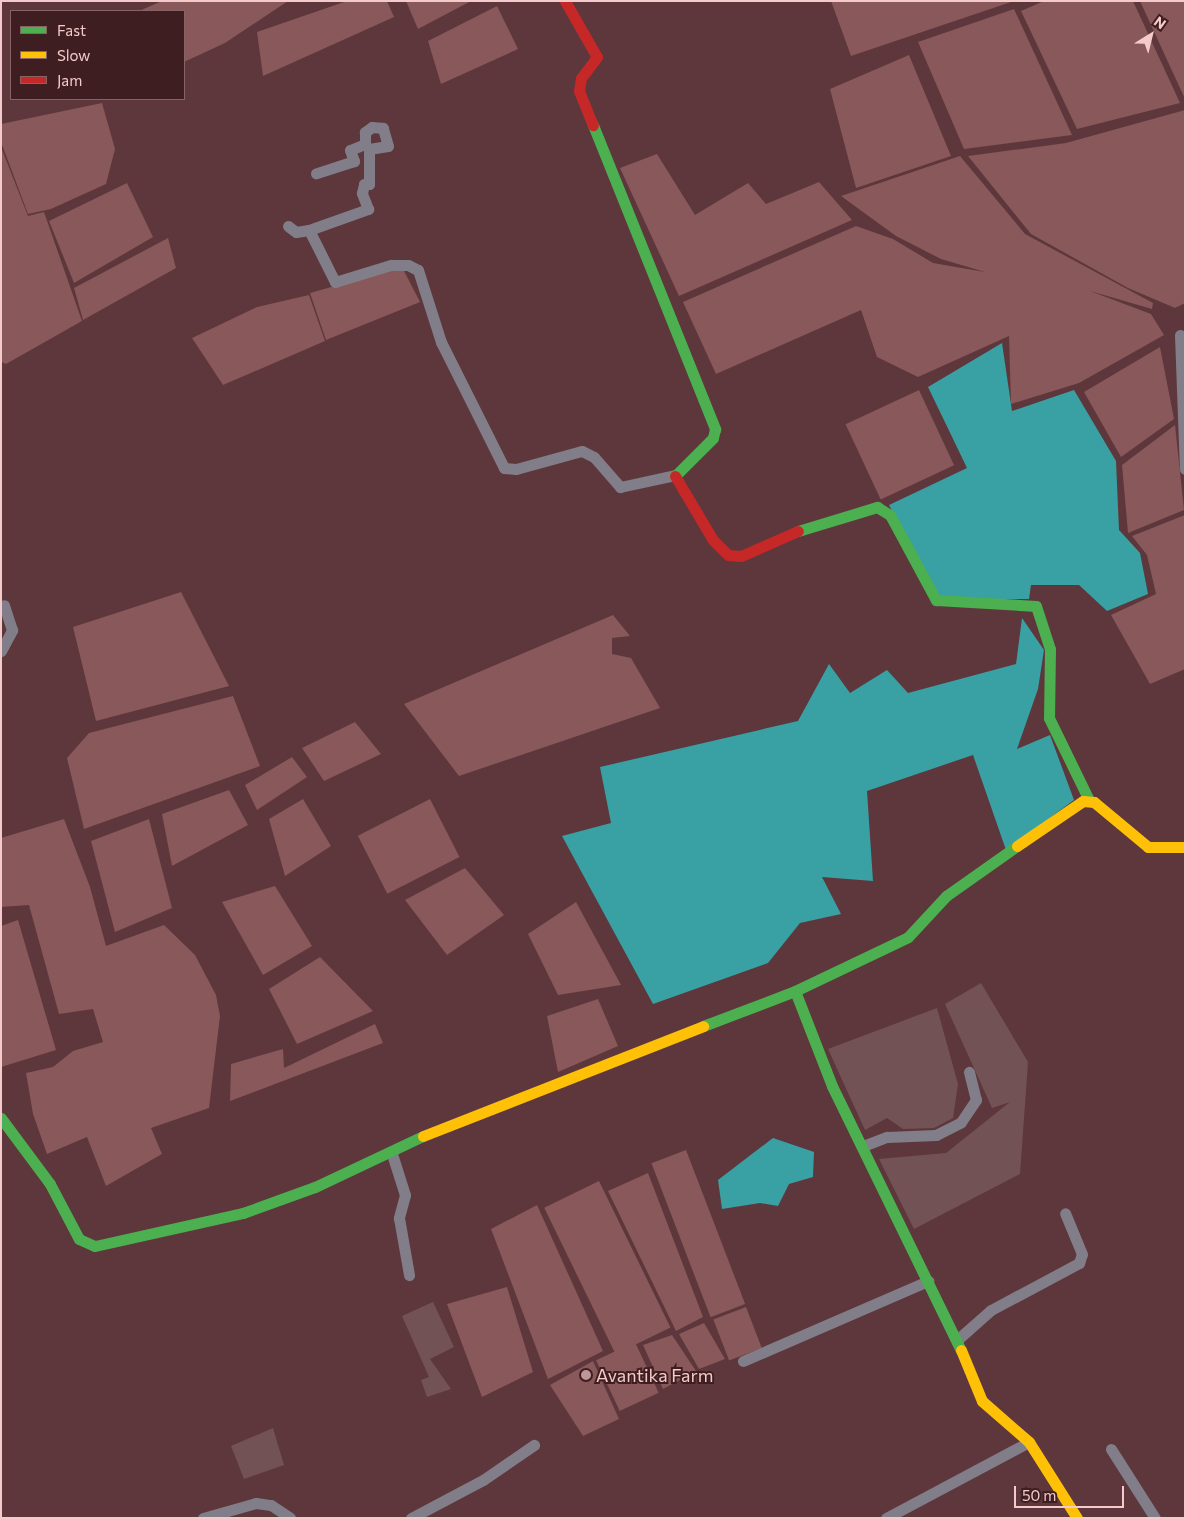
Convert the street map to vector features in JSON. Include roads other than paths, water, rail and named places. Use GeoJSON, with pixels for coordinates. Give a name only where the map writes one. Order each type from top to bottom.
{"type":"FeatureCollection","features":[{"type":"Feature","properties":{"kind":"street"},"geometry":{"type":"LineString","coordinates":[[308,230],[335,282],[390,265],[408,265],[418,270],[441,342],[504,468],[516,469],[582,451],[594,457],[620,487],[675,475],[713,438],[715,429],[579,91],[582,78],[597,57],[565,1]]}},
{"type":"Feature","properties":{"kind":"street"},"geometry":{"type":"LineString","coordinates":[[288,226],[296,232],[308,230],[368,209],[362,193],[364,184],[369,184],[369,149],[388,146],[383,128],[372,126],[366,132],[365,144],[350,150],[354,161],[316,173]]}},
{"type":"Feature","properties":{"kind":"street"},"geometry":{"type":"LineString","coordinates":[[1180,335],[1185,469]]}},
{"type":"Feature","properties":{"kind":"street"},"geometry":{"type":"LineString","coordinates":[[675,475],[713,540],[728,555],[741,556],[816,523],[877,507],[890,515],[936,600],[1036,606],[1049,642],[1049,718],[1089,800],[1148,847],[1185,847]]}},
{"type":"Feature","properties":{"kind":"street"},"geometry":{"type":"LineString","coordinates":[[1,651],[12,630],[4,605]]}},
{"type":"Feature","properties":{"kind":"street"},"geometry":{"type":"LineString","coordinates":[[1,1118],[50,1184],[79,1240],[95,1246],[243,1213],[392,1154],[502,1101],[795,992],[908,937],[946,896],[1089,800]]}},
{"type":"Feature","properties":{"kind":"street"},"geometry":{"type":"LineString","coordinates":[[795,992],[832,1086],[957,1340],[982,1401],[1029,1442],[1077,1518]]}},
{"type":"Feature","properties":{"kind":"street"},"geometry":{"type":"LineString","coordinates":[[863,1146],[887,1137],[936,1135],[961,1122],[976,1100],[969,1072]]}},
{"type":"Feature","properties":{"kind":"street"},"geometry":{"type":"LineString","coordinates":[[392,1154],[405,1195],[399,1218],[409,1276]]}},
{"type":"Feature","properties":{"kind":"street"},"geometry":{"type":"LineString","coordinates":[[957,1340],[991,1310],[1079,1263],[1082,1254],[1065,1214]]}},
{"type":"Feature","properties":{"kind":"street"},"geometry":{"type":"LineString","coordinates":[[743,1361],[928,1281]]}},
{"type":"Feature","properties":{"kind":"street"},"geometry":{"type":"LineString","coordinates":[[886,1518],[1029,1442]]}},
{"type":"Feature","properties":{"kind":"street"},"geometry":{"type":"LineString","coordinates":[[411,1518],[483,1480],[534,1445]]}},
{"type":"Feature","properties":{"kind":"street"},"geometry":{"type":"LineString","coordinates":[[1111,1450],[1155,1518]]}},
{"type":"Feature","properties":{"kind":"street"},"geometry":{"type":"LineString","coordinates":[[203,1518],[256,1503],[271,1505],[290,1518]]}},
{"type":"Feature","properties":{"kind":"water"},"geometry":{"type":"Polygon","coordinates":[[[1002,343],[1012,411],[1074,390],[1116,461],[1119,530],[1140,553],[1148,594],[1107,611],[1079,585],[1031,585],[1029,599],[937,599],[889,505],[967,468],[928,387],[1002,343]]]}},
{"type":"Feature","properties":{"kind":"water"},"geometry":{"type":"Polygon","coordinates":[[[1022,618],[1044,650],[1038,689],[1017,749],[1050,735],[1074,800],[1006,850],[973,755],[867,791],[873,881],[822,877],[841,914],[800,923],[768,963],[653,1004],[562,836],[611,823],[600,767],[798,721],[829,664],[850,693],[887,670],[908,693],[1016,664],[1022,618]]]}},
{"type":"Feature","properties":{"kind":"water"},"geometry":{"type":"Polygon","coordinates":[[[773,1138],[814,1152],[813,1177],[789,1184],[778,1206],[760,1203],[722,1209],[718,1180],[773,1138]]]}},
{"type":"Feature","properties":{"kind":"place","name":"Avantika Farm"},"geometry":{"type":"Point","coordinates":[586,1375]}}]}
